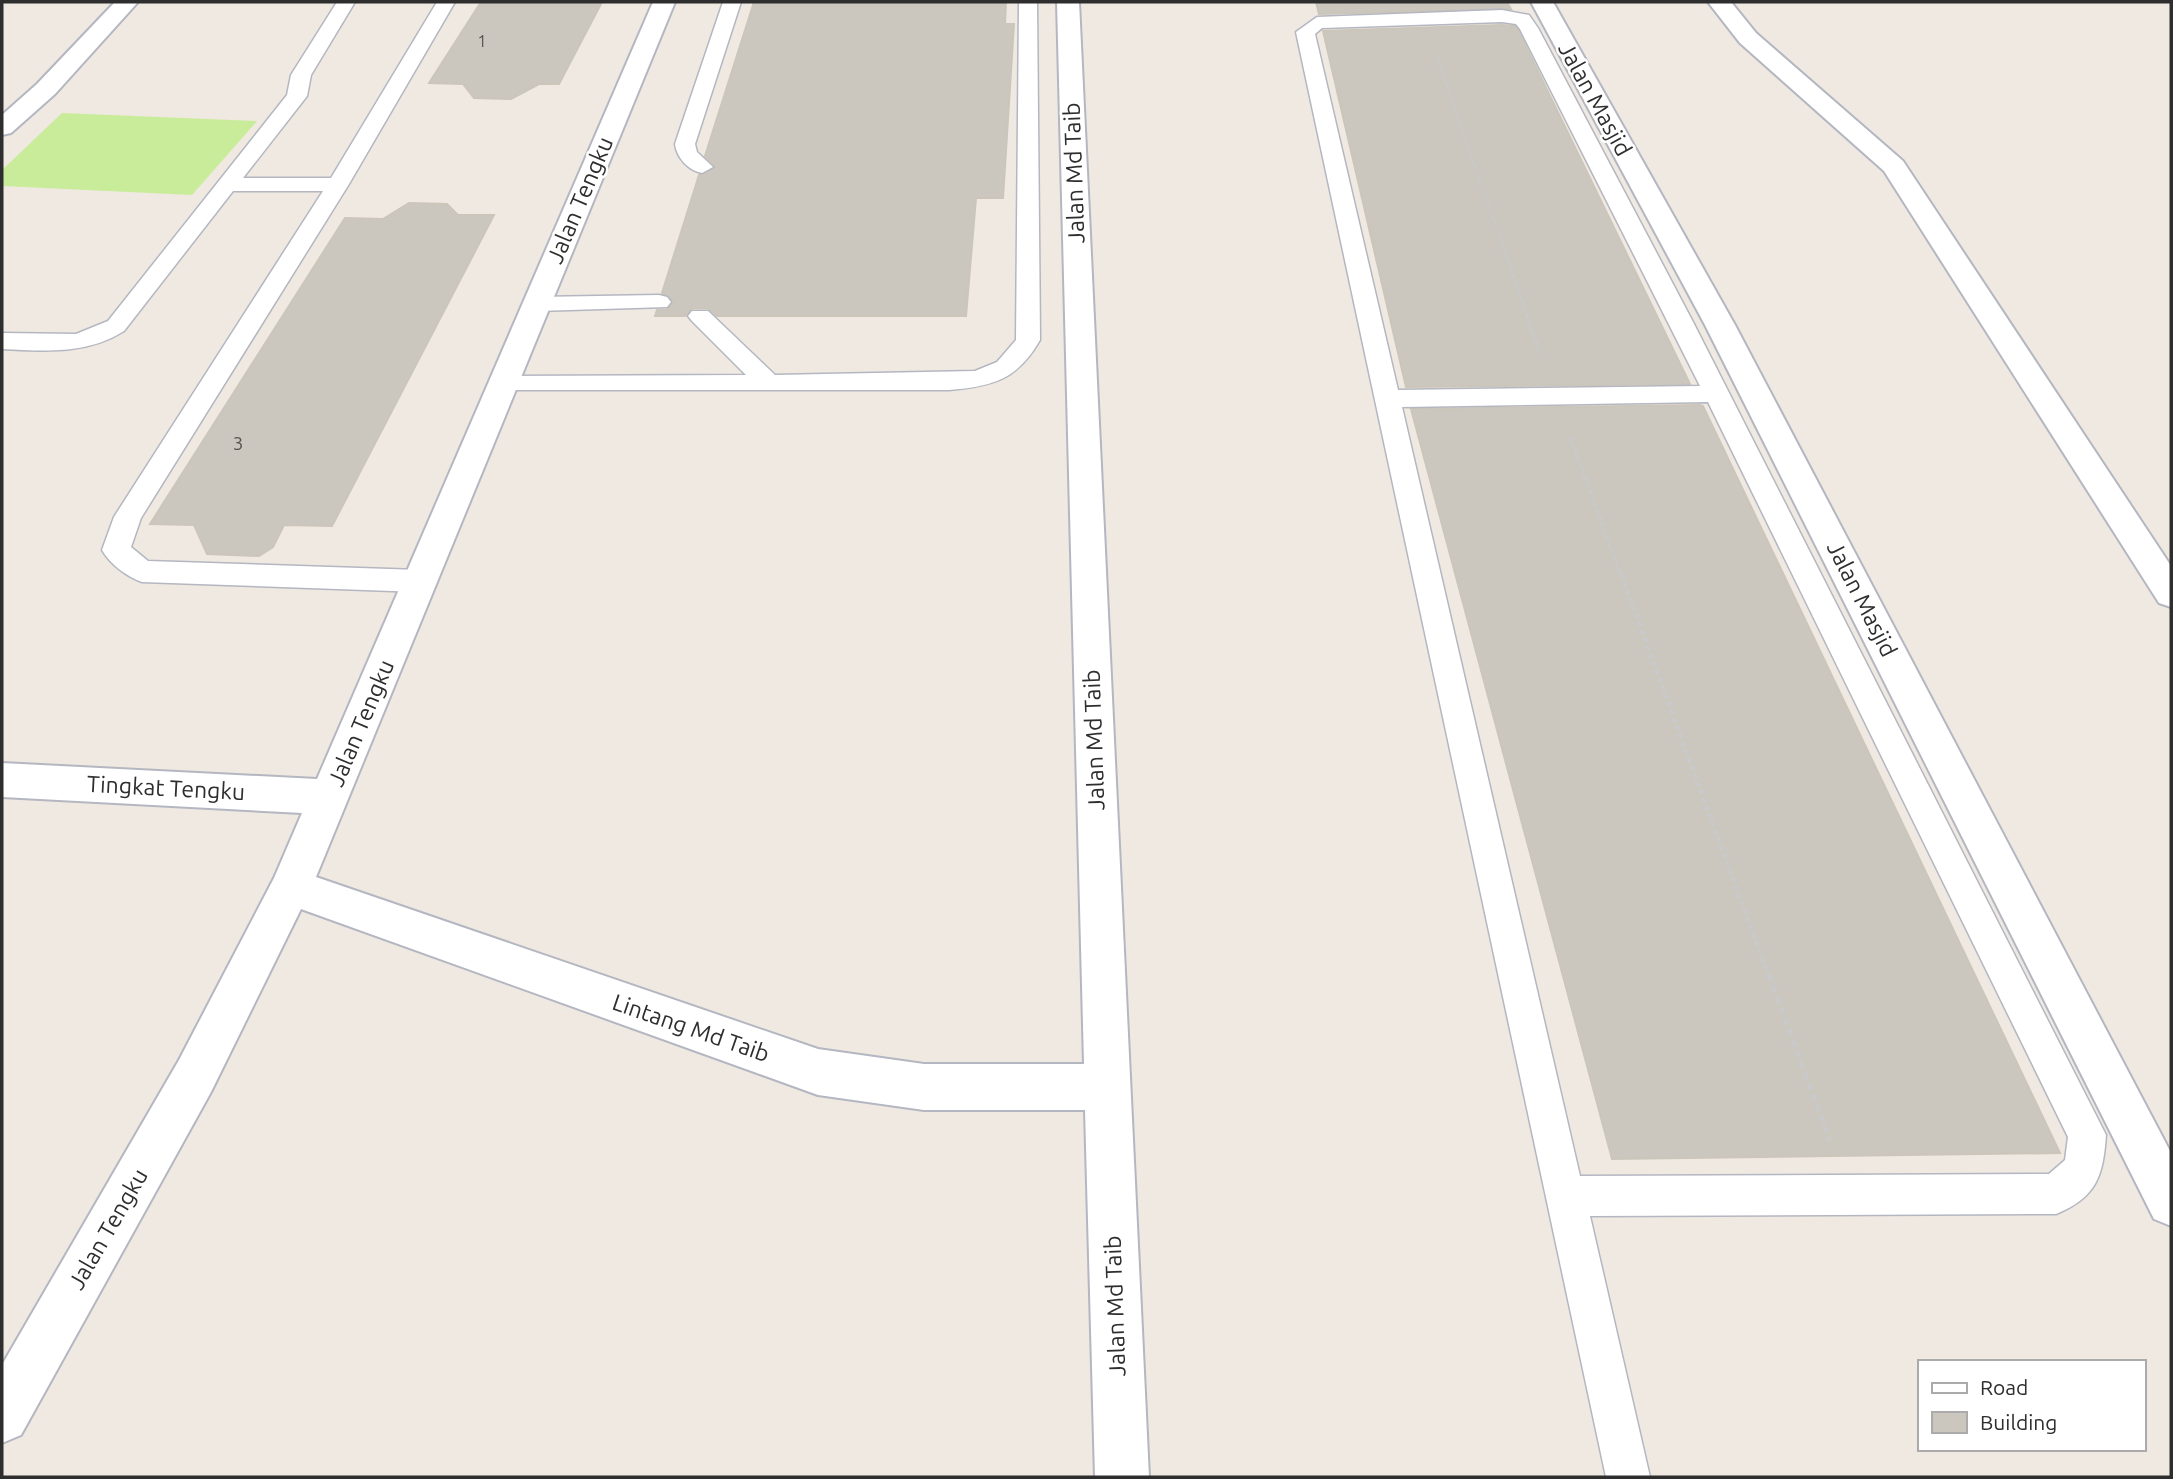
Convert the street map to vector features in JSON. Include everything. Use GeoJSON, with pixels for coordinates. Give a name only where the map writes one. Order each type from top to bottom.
{"type":"FeatureCollection","features":[{"type":"Feature","properties":{"kind":"street"},"geometry":{"type":"LineString","coordinates":[[2,128],[46,89],[127,2]]}},
{"type":"Feature","properties":{"kind":"street","name":"Jalan Tengku"},"geometry":{"type":"LineString","coordinates":[[2,1416],[195,1076],[291,887],[664,2]]}},
{"type":"Feature","properties":{"kind":"street","name":"Jalan Md Taib"},"geometry":{"type":"LineString","coordinates":[[1068,2],[1105,1087],[1122,1477]]}},
{"type":"Feature","properties":{"kind":"street","name":"Jalan Masjid"},"geometry":{"type":"LineString","coordinates":[[1542,2],[1720,325],[2171,1202]]}},
{"type":"Feature","properties":{"kind":"street"},"geometry":{"type":"LineString","coordinates":[[1719,2],[1748,38],[1894,166],[2171,594]]}},
{"type":"Feature","properties":{"kind":"street","name":"Tingkat Tengku"},"geometry":{"type":"LineString","coordinates":[[2,780],[330,797]]}},
{"type":"Feature","properties":{"kind":"street","name":"Lintang Md Taib"},"geometry":{"type":"LineString","coordinates":[[291,887],[817,1072],[890,1085],[1105,1087]]}},
{"type":"Feature","properties":{"kind":"lane"},"geometry":{"type":"LineString","coordinates":[[2,341],[73,343],[104,335],[116,326],[297,96],[301,75],[346,2]]}},
{"type":"Feature","properties":{"kind":"lane"},"geometry":{"type":"LineString","coordinates":[[420,581],[142,572],[116,550],[128,517],[338,184],[446,2]]}},
{"type":"Feature","properties":{"kind":"lane"},"geometry":{"type":"LineString","coordinates":[[702,167],[687,154],[685,144],[732,2]]}},
{"type":"Feature","properties":{"kind":"lane"},"geometry":{"type":"LineString","coordinates":[[503,384],[949,382],[999,373],[1019,358],[1028,340],[1028,2]]}},
{"type":"Feature","properties":{"kind":"lane"},"geometry":{"type":"LineString","coordinates":[[1566,1196],[2056,1194],[2084,1170],[2087,1135],[1714,394],[1681,322],[1529,28],[1522,19],[1419,10],[1317,23],[1305,32],[1628,1477]]}},
{"type":"Feature","properties":{"kind":"lane"},"geometry":{"type":"LineString","coordinates":[[229,185],[338,184]]}},
{"type":"Feature","properties":{"kind":"lane"},"geometry":{"type":"LineString","coordinates":[[537,304],[659,302]]}},
{"type":"Feature","properties":{"kind":"lane"},"geometry":{"type":"LineString","coordinates":[[700,316],[769,383]]}},
{"type":"Feature","properties":{"kind":"lane"},"geometry":{"type":"LineString","coordinates":[[1386,399],[1714,394]]}},
{"type":"Feature","properties":{"kind":"path"},"geometry":{"type":"LineString","coordinates":[[1419,10],[1555,398],[1850,1194]]}},
{"type":"Feature","properties":{"kind":"green space"},"geometry":{"type":"Polygon","coordinates":[[[62,113],[257,121],[192,195],[2,186],[2,170],[62,113]]]}},
{"type":"Feature","properties":{"kind":"building"},"geometry":{"type":"Polygon","coordinates":[[[481,2],[602,2],[559,84],[539,84],[511,99],[474,98],[463,84],[429,83],[481,2]]]}},
{"type":"Feature","properties":{"kind":"building"},"geometry":{"type":"Polygon","coordinates":[[[754,2],[1006,2],[1005,24],[1014,24],[1003,198],[976,198],[966,316],[717,316],[708,308],[692,308],[685,316],[655,316],[657,310],[667,310],[674,302],[662,293],[699,175],[716,167],[705,156],[754,2]]]}},
{"type":"Feature","properties":{"kind":"building"},"geometry":{"type":"Polygon","coordinates":[[[1316,2],[1507,2],[1511,9],[1319,14],[1316,2]]]}},
{"type":"Feature","properties":{"kind":"building"},"geometry":{"type":"Polygon","coordinates":[[[1515,26],[1518,30],[1690,384],[1406,387],[1323,31],[1515,26]]]}},
{"type":"Feature","properties":{"kind":"building"},"geometry":{"type":"Polygon","coordinates":[[[409,203],[447,204],[458,215],[494,215],[332,526],[284,525],[273,547],[259,556],[207,554],[194,525],[150,524],[345,218],[383,219],[409,203]]]}},
{"type":"Feature","properties":{"kind":"building"},"geometry":{"type":"Polygon","coordinates":[[[1703,406],[2060,1153],[1612,1159],[1411,409],[1703,406]]]}}]}
